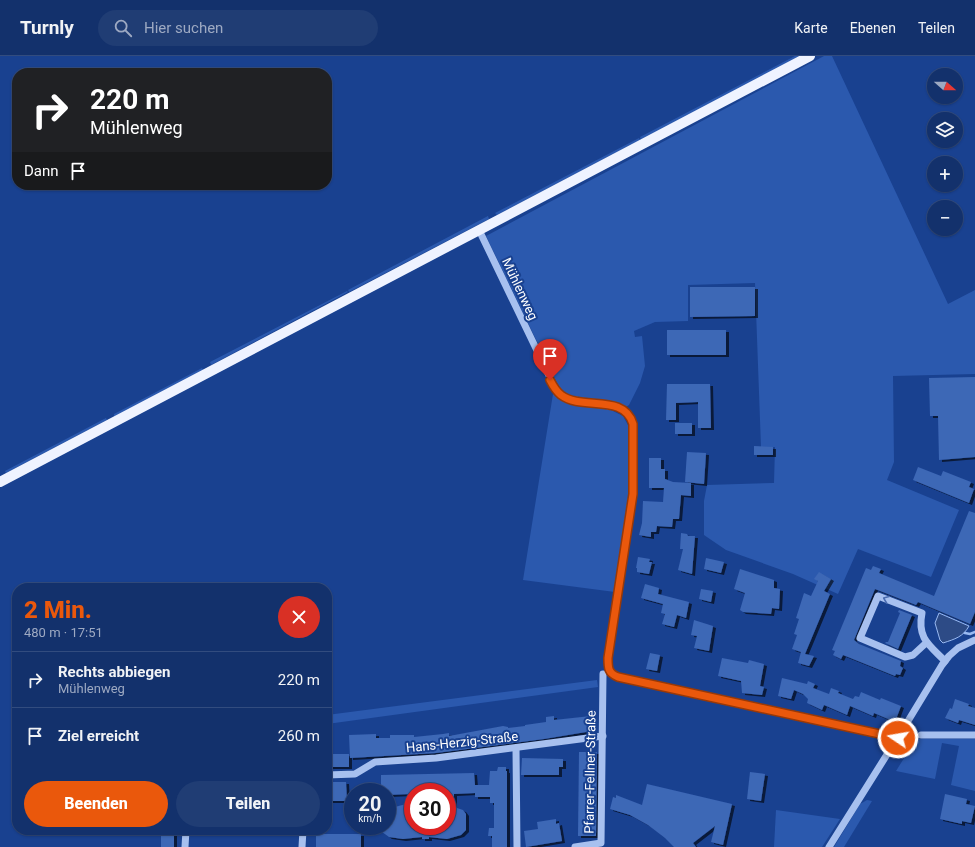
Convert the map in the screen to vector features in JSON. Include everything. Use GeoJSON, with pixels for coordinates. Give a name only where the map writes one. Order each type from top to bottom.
{"type":"FeatureCollection","features":[{"type":"Feature","properties":{"kind":"main road"},"geometry":{"type":"LineString","coordinates":[[0,482],[810,56]]}},
{"type":"Feature","properties":{"kind":"street","name":"Mühlenweg"},"geometry":{"type":"LineString","coordinates":[[479,230],[556,390],[562,396],[569,399],[621,408],[628,413],[632,421],[634,436],[633,494],[608,658],[608,668],[610,673],[618,677],[898,738]]}},
{"type":"Feature","properties":{"kind":"street"},"geometry":{"type":"LineString","coordinates":[[926,643],[913,655],[905,657],[860,638],[878,596],[922,613],[921,631],[926,643],[945,661]]}},
{"type":"Feature","properties":{"kind":"street"},"geometry":{"type":"LineString","coordinates":[[829,847],[945,661],[958,648],[975,640]]}},
{"type":"Feature","properties":{"kind":"street","name":"Pfarrer-Fellner-Straße"},"geometry":{"type":"LineString","coordinates":[[575,847],[601,843],[603,674]]}},
{"type":"Feature","properties":{"kind":"street"},"geometry":{"type":"LineString","coordinates":[[921,735],[975,735]]}},
{"type":"Feature","properties":{"kind":"street","name":"Hans-Herzig-Straße"},"geometry":{"type":"LineString","coordinates":[[332,774],[356,774],[375,762],[436,758],[516,749],[603,736]]}},
{"type":"Feature","properties":{"kind":"street"},"geometry":{"type":"LineString","coordinates":[[516,749],[517,847]]}},
{"type":"Feature","properties":{"kind":"street"},"geometry":{"type":"LineString","coordinates":[[186,835],[186,847]]}},
{"type":"Feature","properties":{"kind":"street"},"geometry":{"type":"LineString","coordinates":[[302,847],[303,835]]}},
{"type":"Feature","properties":{"kind":"shaded area"},"geometry":{"type":"Polygon","coordinates":[[[795,56],[801,56],[641,140],[640,137],[795,56]]]}},
{"type":"Feature","properties":{"kind":"shaded area"},"geometry":{"type":"Polygon","coordinates":[[[824,56],[832,56],[948,304],[975,290],[975,374],[893,376],[894,462],[887,480],[959,510],[931,577],[858,549],[838,594],[793,574],[726,550],[704,535],[704,501],[707,485],[774,483],[775,447],[761,447],[755,283],[688,285],[688,321],[655,322],[634,331],[635,337],[642,336],[645,366],[640,383],[629,405],[626,407],[576,399],[565,394],[557,383],[486,236],[824,56]]]}},
{"type":"Feature","properties":{"kind":"shaded area"},"geometry":{"type":"Polygon","coordinates":[[[639,138],[640,140],[497,215],[495,213],[639,138]]]}},
{"type":"Feature","properties":{"kind":"shaded area"},"geometry":{"type":"Polygon","coordinates":[[[488,216],[489,219],[349,292],[348,290],[488,216]]]}},
{"type":"Feature","properties":{"kind":"shaded area"},"geometry":{"type":"Polygon","coordinates":[[[347,291],[348,292],[211,365],[210,362],[347,291]]]}},
{"type":"Feature","properties":{"kind":"shaded area"},"geometry":{"type":"Polygon","coordinates":[[[202,368],[203,370],[114,417],[114,414],[202,368]]]}},
{"type":"Feature","properties":{"kind":"shaded area"},"geometry":{"type":"Polygon","coordinates":[[[553,394],[565,402],[611,410],[623,416],[629,427],[630,495],[615,592],[523,580],[553,394]]]}},
{"type":"Feature","properties":{"kind":"shaded area"},"geometry":{"type":"Polygon","coordinates":[[[106,418],[107,420],[6,473],[5,471],[106,418]]]}},
{"type":"Feature","properties":{"kind":"shaded area"},"geometry":{"type":"Polygon","coordinates":[[[939,613],[969,626],[967,630],[955,639],[943,643],[940,640],[935,623],[939,613]]]}},
{"type":"Feature","properties":{"kind":"shaded area"},"geometry":{"type":"Polygon","coordinates":[[[597,680],[598,687],[332,723],[332,714],[597,680]]]}},
{"type":"Feature","properties":{"kind":"shaded area"},"geometry":{"type":"Polygon","coordinates":[[[916,739],[975,739],[975,791],[951,785],[959,746],[942,743],[935,779],[896,771],[916,739]]]}},
{"type":"Feature","properties":{"kind":"shaded area"},"geometry":{"type":"Polygon","coordinates":[[[867,800],[872,801],[844,847],[834,847],[860,804],[867,800]]]}},
{"type":"Feature","properties":{"kind":"shaded area"},"geometry":{"type":"Polygon","coordinates":[[[776,810],[840,819],[822,847],[774,847],[776,810]]]}},
{"type":"Feature","properties":{"kind":"building"},"geometry":{"type":"Polygon","coordinates":[[[690,287],[755,287],[755,316],[690,317],[690,287]]]}},
{"type":"Feature","properties":{"kind":"building"},"geometry":{"type":"Polygon","coordinates":[[[667,330],[726,330],[726,355],[667,355],[667,330]]]}},
{"type":"Feature","properties":{"kind":"building"},"geometry":{"type":"Polygon","coordinates":[[[975,377],[975,457],[939,460],[938,416],[930,416],[929,378],[975,377]]]}},
{"type":"Feature","properties":{"kind":"building"},"geometry":{"type":"Polygon","coordinates":[[[667,384],[710,384],[711,428],[698,428],[698,402],[676,403],[676,420],[666,420],[667,384]]]}},
{"type":"Feature","properties":{"kind":"building"},"geometry":{"type":"Polygon","coordinates":[[[675,423],[692,423],[692,434],[675,434],[675,423]]]}},
{"type":"Feature","properties":{"kind":"building"},"geometry":{"type":"Polygon","coordinates":[[[754,446],[773,447],[773,455],[754,455],[754,446]]]}},
{"type":"Feature","properties":{"kind":"building"},"geometry":{"type":"Polygon","coordinates":[[[687,452],[706,453],[704,484],[685,482],[687,452]]]}},
{"type":"Feature","properties":{"kind":"building"},"geometry":{"type":"Polygon","coordinates":[[[649,458],[661,458],[661,469],[665,469],[665,479],[673,482],[691,483],[691,496],[681,495],[679,519],[673,519],[672,527],[657,526],[656,532],[651,532],[651,537],[639,535],[642,523],[643,501],[663,502],[664,488],[649,488],[649,458]]]}},
{"type":"Feature","properties":{"kind":"building"},"geometry":{"type":"Polygon","coordinates":[[[918,467],[941,476],[943,471],[971,482],[969,487],[974,489],[969,503],[913,480],[918,467]]]}},
{"type":"Feature","properties":{"kind":"building"},"geometry":{"type":"Polygon","coordinates":[[[969,511],[975,513],[975,612],[970,624],[918,602],[916,605],[875,589],[854,640],[859,644],[901,661],[900,666],[903,668],[900,675],[896,674],[895,676],[843,655],[841,659],[833,655],[835,651],[832,650],[866,568],[871,570],[873,566],[881,569],[879,573],[934,596],[969,511]]]}},
{"type":"Feature","properties":{"kind":"building"},"geometry":{"type":"Polygon","coordinates":[[[681,533],[687,534],[688,536],[695,536],[692,574],[678,570],[683,549],[680,549],[681,533]]]}},
{"type":"Feature","properties":{"kind":"building"},"geometry":{"type":"Polygon","coordinates":[[[638,557],[650,559],[649,562],[652,562],[649,574],[637,572],[636,568],[638,557]]]}},
{"type":"Feature","properties":{"kind":"building"},"geometry":{"type":"Polygon","coordinates":[[[706,558],[724,562],[721,573],[704,569],[706,558]]]}},
{"type":"Feature","properties":{"kind":"building"},"geometry":{"type":"Polygon","coordinates":[[[740,569],[774,580],[774,588],[780,589],[779,609],[772,608],[771,614],[743,612],[740,610],[745,593],[734,589],[740,569]]]}},
{"type":"Feature","properties":{"kind":"building"},"geometry":{"type":"Polygon","coordinates":[[[819,572],[831,579],[824,591],[830,594],[805,654],[814,656],[809,666],[798,663],[801,652],[792,649],[797,635],[794,634],[799,619],[796,618],[804,593],[811,596],[818,581],[814,579],[819,572]]]}},
{"type":"Feature","properties":{"kind":"building"},"geometry":{"type":"Polygon","coordinates":[[[645,584],[659,588],[658,594],[689,602],[686,618],[677,615],[674,627],[662,624],[665,614],[661,613],[663,604],[641,598],[645,584]]]}},
{"type":"Feature","properties":{"kind":"building"},"geometry":{"type":"Polygon","coordinates":[[[701,589],[713,591],[711,602],[699,599],[701,589]]]}},
{"type":"Feature","properties":{"kind":"building"},"geometry":{"type":"Polygon","coordinates":[[[899,610],[912,615],[898,649],[885,643],[888,642],[900,613],[898,612],[899,610]]]}},
{"type":"Feature","properties":{"kind":"building"},"geometry":{"type":"Polygon","coordinates":[[[694,620],[713,626],[709,651],[694,648],[697,636],[691,635],[694,620]]]}},
{"type":"Feature","properties":{"kind":"building"},"geometry":{"type":"Polygon","coordinates":[[[650,653],[660,655],[657,671],[646,669],[650,653]]]}},
{"type":"Feature","properties":{"kind":"building"},"geometry":{"type":"Polygon","coordinates":[[[722,658],[748,663],[749,660],[764,664],[760,686],[764,687],[762,695],[742,693],[741,681],[718,676],[722,658]]]}},
{"type":"Feature","properties":{"kind":"building"},"geometry":{"type":"Polygon","coordinates":[[[782,678],[807,684],[808,681],[815,684],[813,688],[829,694],[831,688],[839,691],[838,693],[853,699],[855,696],[859,697],[861,692],[880,700],[881,698],[901,706],[895,722],[874,713],[873,716],[850,706],[847,715],[824,705],[822,710],[807,703],[808,699],[803,694],[794,690],[791,699],[778,696],[782,678]]]}},
{"type":"Feature","properties":{"kind":"building"},"geometry":{"type":"Polygon","coordinates":[[[955,699],[975,708],[975,725],[959,720],[958,723],[945,718],[950,708],[952,709],[955,699]]]}},
{"type":"Feature","properties":{"kind":"building"},"geometry":{"type":"Polygon","coordinates":[[[554,716],[554,720],[591,716],[592,731],[544,739],[436,753],[350,758],[349,735],[376,734],[376,738],[390,738],[390,735],[414,735],[414,737],[449,733],[449,736],[503,726],[508,728],[546,722],[546,717],[554,716]]]}},
{"type":"Feature","properties":{"kind":"building"},"geometry":{"type":"Polygon","coordinates":[[[579,752],[597,752],[596,836],[578,836],[579,752]]]}},
{"type":"Feature","properties":{"kind":"building"},"geometry":{"type":"Polygon","coordinates":[[[332,754],[349,754],[349,767],[332,767],[332,754]]]}},
{"type":"Feature","properties":{"kind":"building"},"geometry":{"type":"Polygon","coordinates":[[[522,758],[563,759],[563,767],[559,767],[559,775],[521,775],[522,758]]]}},
{"type":"Feature","properties":{"kind":"building"},"geometry":{"type":"Polygon","coordinates":[[[498,767],[506,767],[507,771],[507,847],[492,847],[492,836],[488,836],[489,828],[494,828],[494,803],[490,803],[490,797],[475,797],[475,793],[456,794],[456,783],[404,783],[404,794],[396,795],[396,783],[381,783],[381,775],[474,773],[475,785],[489,785],[490,771],[497,771],[498,767]]]}},
{"type":"Feature","properties":{"kind":"building"},"geometry":{"type":"Polygon","coordinates":[[[750,772],[765,774],[761,801],[747,799],[750,772]]]}},
{"type":"Feature","properties":{"kind":"building"},"geometry":{"type":"Polygon","coordinates":[[[332,782],[346,782],[344,783],[344,801],[332,801],[332,782]]]}},
{"type":"Feature","properties":{"kind":"building"},"geometry":{"type":"Polygon","coordinates":[[[647,784],[732,804],[723,845],[711,842],[715,826],[693,843],[696,847],[674,847],[648,825],[630,815],[610,809],[613,797],[616,798],[616,795],[642,805],[647,784]]]}},
{"type":"Feature","properties":{"kind":"building"},"geometry":{"type":"Polygon","coordinates":[[[945,794],[967,799],[966,804],[975,806],[971,823],[962,821],[962,824],[940,819],[945,794]]]}},
{"type":"Feature","properties":{"kind":"building"},"geometry":{"type":"Polygon","coordinates":[[[404,805],[404,835],[456,835],[456,808],[463,810],[466,814],[466,830],[461,835],[447,839],[429,837],[429,839],[422,839],[422,837],[403,839],[389,837],[386,835],[396,835],[396,807],[404,805]]]}},
{"type":"Feature","properties":{"kind":"building"},"geometry":{"type":"Polygon","coordinates":[[[556,819],[556,824],[559,823],[562,841],[526,847],[524,831],[538,829],[537,822],[556,819]]]}},
{"type":"Feature","properties":{"kind":"building"},"geometry":{"type":"Polygon","coordinates":[[[161,835],[174,835],[174,847],[161,847],[161,835]]]}},
{"type":"Feature","properties":{"kind":"building"},"geometry":{"type":"Polygon","coordinates":[[[316,835],[361,835],[361,847],[316,847],[316,835]]]}},
{"type":"Feature","properties":{"kind":"waterway"},"geometry":{"type":"LineString","coordinates":[[965,633],[970,634],[975,632]]}},
{"type":"Feature","properties":{"kind":"route"},"geometry":{"type":"LineString","coordinates":[[550,380],[562,396],[569,399],[621,408],[628,413],[633,424],[633,494],[608,658],[608,668],[610,673],[618,677],[898,738]]}}]}
